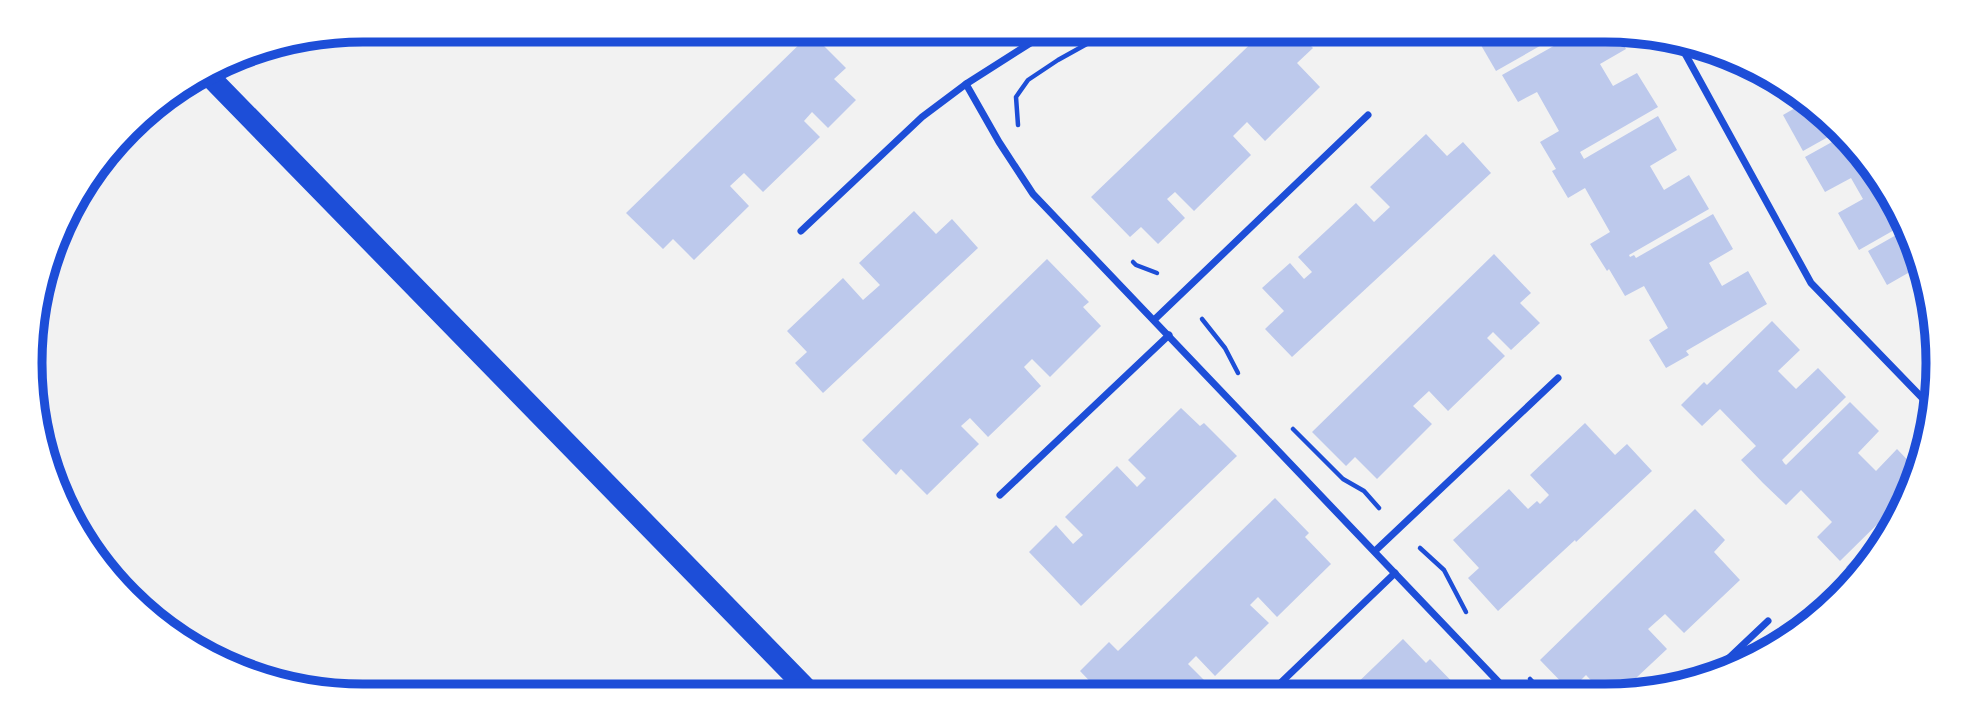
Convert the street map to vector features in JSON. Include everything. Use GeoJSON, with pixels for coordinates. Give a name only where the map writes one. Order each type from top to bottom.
{"type":"FeatureCollection","features":[{"type":"Feature","properties":{"kind":"highway"},"geometry":{"type":"LineString","coordinates":[[212,80],[802,684]]}},
{"type":"Feature","properties":{"kind":"street"},"geometry":{"type":"LineString","coordinates":[[801,231],[922,117],[966,84],[1032,42]]}},
{"type":"Feature","properties":{"kind":"street"},"geometry":{"type":"LineString","coordinates":[[1685,52],[1811,283],[1924,399]]}},
{"type":"Feature","properties":{"kind":"street"},"geometry":{"type":"LineString","coordinates":[[966,84],[1033,194],[1500,684]]}},
{"type":"Feature","properties":{"kind":"street"},"geometry":{"type":"LineString","coordinates":[[1154,320],[1368,114]]}},
{"type":"Feature","properties":{"kind":"street"},"geometry":{"type":"LineString","coordinates":[[1000,495],[1170,335]]}},
{"type":"Feature","properties":{"kind":"street"},"geometry":{"type":"LineString","coordinates":[[1375,551],[1558,378]]}},
{"type":"Feature","properties":{"kind":"street"},"geometry":{"type":"LineString","coordinates":[[1279,684],[1395,573]]}},
{"type":"Feature","properties":{"kind":"street"},"geometry":{"type":"LineString","coordinates":[[1726,661],[1768,621]]}},
{"type":"Feature","properties":{"kind":"path"},"geometry":{"type":"LineString","coordinates":[[1018,129],[1016,97],[1028,80],[1090,42]]}},
{"type":"Feature","properties":{"kind":"path"},"geometry":{"type":"LineString","coordinates":[[1127,256],[1136,265],[1157,273]]}},
{"type":"Feature","properties":{"kind":"path"},"geometry":{"type":"LineString","coordinates":[[1202,319],[1225,348],[1238,374]]}},
{"type":"Feature","properties":{"kind":"path"},"geometry":{"type":"LineString","coordinates":[[1286,422],[1343,479],[1364,491],[1379,508]]}},
{"type":"Feature","properties":{"kind":"path"},"geometry":{"type":"LineString","coordinates":[[1420,548],[1444,570],[1465,611],[1474,620]]}},
{"type":"Feature","properties":{"kind":"path"},"geometry":{"type":"LineString","coordinates":[[1526,675],[1535,684]]}},
{"type":"Feature","properties":{"kind":"building"},"geometry":{"type":"Polygon","coordinates":[[[802,42],[820,42],[846,68],[834,79],[856,100],[828,128],[812,112],[804,121],[820,137],[763,192],[744,173],[730,186],[749,206],[694,260],[673,239],[663,249],[626,213],[802,42]]]}},
{"type":"Feature","properties":{"kind":"building"},"geometry":{"type":"Polygon","coordinates":[[[1252,42],[1307,42],[1313,48],[1297,63],[1320,87],[1265,141],[1247,122],[1233,136],[1251,155],[1194,211],[1175,192],[1167,199],[1185,218],[1158,244],[1141,227],[1130,237],[1091,197],[1252,42]]]}},
{"type":"Feature","properties":{"kind":"building"},"geometry":{"type":"Polygon","coordinates":[[[1479,42],[1547,42],[1496,71],[1479,42]]]}},
{"type":"Feature","properties":{"kind":"building"},"geometry":{"type":"Polygon","coordinates":[[[1561,42],[1623,43],[1626,49],[1600,64],[1613,86],[1637,73],[1658,107],[1580,152],[1584,159],[1658,116],[1677,150],[1650,166],[1664,190],[1689,175],[1709,209],[1629,255],[1630,257],[1634,255],[1636,258],[1713,214],[1733,249],[1709,263],[1722,286],[1748,271],[1767,304],[1686,351],[1689,355],[1666,368],[1649,340],[1668,328],[1644,286],[1625,296],[1590,244],[1610,232],[1585,188],[1568,198],[1552,171],[1556,169],[1540,142],[1559,131],[1537,92],[1518,102],[1502,75],[1561,42]]]}},
{"type":"Feature","properties":{"kind":"building"},"geometry":{"type":"Polygon","coordinates":[[[1798,106],[1831,135],[1803,151],[1783,115],[1798,106]]]}},
{"type":"Feature","properties":{"kind":"building"},"geometry":{"type":"Polygon","coordinates":[[[1426,134],[1447,156],[1463,142],[1491,173],[1292,357],[1265,329],[1284,311],[1262,288],[1290,263],[1304,279],[1312,272],[1298,257],[1356,203],[1374,222],[1390,207],[1370,187],[1426,134]]]}},
{"type":"Feature","properties":{"kind":"building"},"geometry":{"type":"Polygon","coordinates":[[[1836,140],[1872,185],[1897,229],[1859,250],[1838,213],[1863,199],[1851,178],[1825,192],[1805,157],[1836,140]]]}},
{"type":"Feature","properties":{"kind":"building"},"geometry":{"type":"Polygon","coordinates":[[[914,211],[936,234],[952,219],[978,248],[823,393],[795,363],[807,352],[787,331],[843,278],[863,300],[880,285],[859,263],[914,211]]]}},
{"type":"Feature","properties":{"kind":"building"},"geometry":{"type":"Polygon","coordinates":[[[1899,233],[1912,271],[1887,285],[1868,251],[1899,233]]]}},
{"type":"Feature","properties":{"kind":"building"},"geometry":{"type":"Polygon","coordinates":[[[1494,254],[1531,293],[1520,303],[1540,323],[1511,350],[1493,332],[1487,338],[1505,356],[1448,411],[1429,391],[1413,406],[1432,424],[1377,479],[1355,457],[1346,466],[1312,432],[1494,254]]]}},
{"type":"Feature","properties":{"kind":"building"},"geometry":{"type":"Polygon","coordinates":[[[1047,259],[1089,302],[1083,307],[1101,326],[1050,377],[1032,359],[1024,367],[1041,386],[988,437],[970,418],[961,426],[979,444],[927,495],[901,469],[896,475],[862,440],[1047,259]]]}},
{"type":"Feature","properties":{"kind":"building"},"geometry":{"type":"Polygon","coordinates":[[[1772,321],[1800,350],[1778,371],[1796,389],[1818,368],[1846,397],[1782,460],[1786,465],[1850,402],[1879,431],[1858,453],[1876,471],[1897,449],[1910,463],[1889,513],[1840,561],[1817,537],[1832,522],[1801,490],[1786,505],[1763,483],[1741,460],[1756,446],[1720,409],[1702,426],[1681,405],[1704,382],[1707,385],[1772,321]]]}},
{"type":"Feature","properties":{"kind":"building"},"geometry":{"type":"Polygon","coordinates":[[[1181,408],[1200,426],[1204,423],[1237,456],[1081,606],[1029,552],[1056,525],[1073,544],[1083,535],[1065,517],[1117,466],[1137,487],[1146,478],[1128,460],[1181,408]]]}},
{"type":"Feature","properties":{"kind":"building"},"geometry":{"type":"Polygon","coordinates":[[[1585,423],[1615,455],[1627,444],[1652,471],[1498,611],[1468,578],[1479,568],[1453,540],[1509,489],[1528,509],[1537,501],[1540,504],[1549,495],[1530,475],[1585,423]]]}},
{"type":"Feature","properties":{"kind":"building"},"geometry":{"type":"Polygon","coordinates":[[[1275,498],[1309,533],[1305,537],[1331,564],[1277,617],[1258,597],[1250,605],[1269,623],[1215,676],[1196,656],[1188,664],[1206,684],[1092,684],[1080,671],[1109,642],[1118,651],[1275,498]]]}},
{"type":"Feature","properties":{"kind":"building"},"geometry":{"type":"Polygon","coordinates":[[[1695,509],[1725,540],[1714,552],[1740,580],[1684,633],[1665,614],[1648,629],[1667,649],[1631,683],[1594,684],[1586,675],[1577,684],[1563,684],[1540,660],[1695,509]]]}},
{"type":"Feature","properties":{"kind":"building"},"geometry":{"type":"Polygon","coordinates":[[[1871,543],[1850,571],[1846,567],[1871,543]]]}},
{"type":"Feature","properties":{"kind":"building"},"geometry":{"type":"Polygon","coordinates":[[[1403,639],[1426,663],[1430,659],[1454,684],[1356,684],[1403,639]]]}}]}
